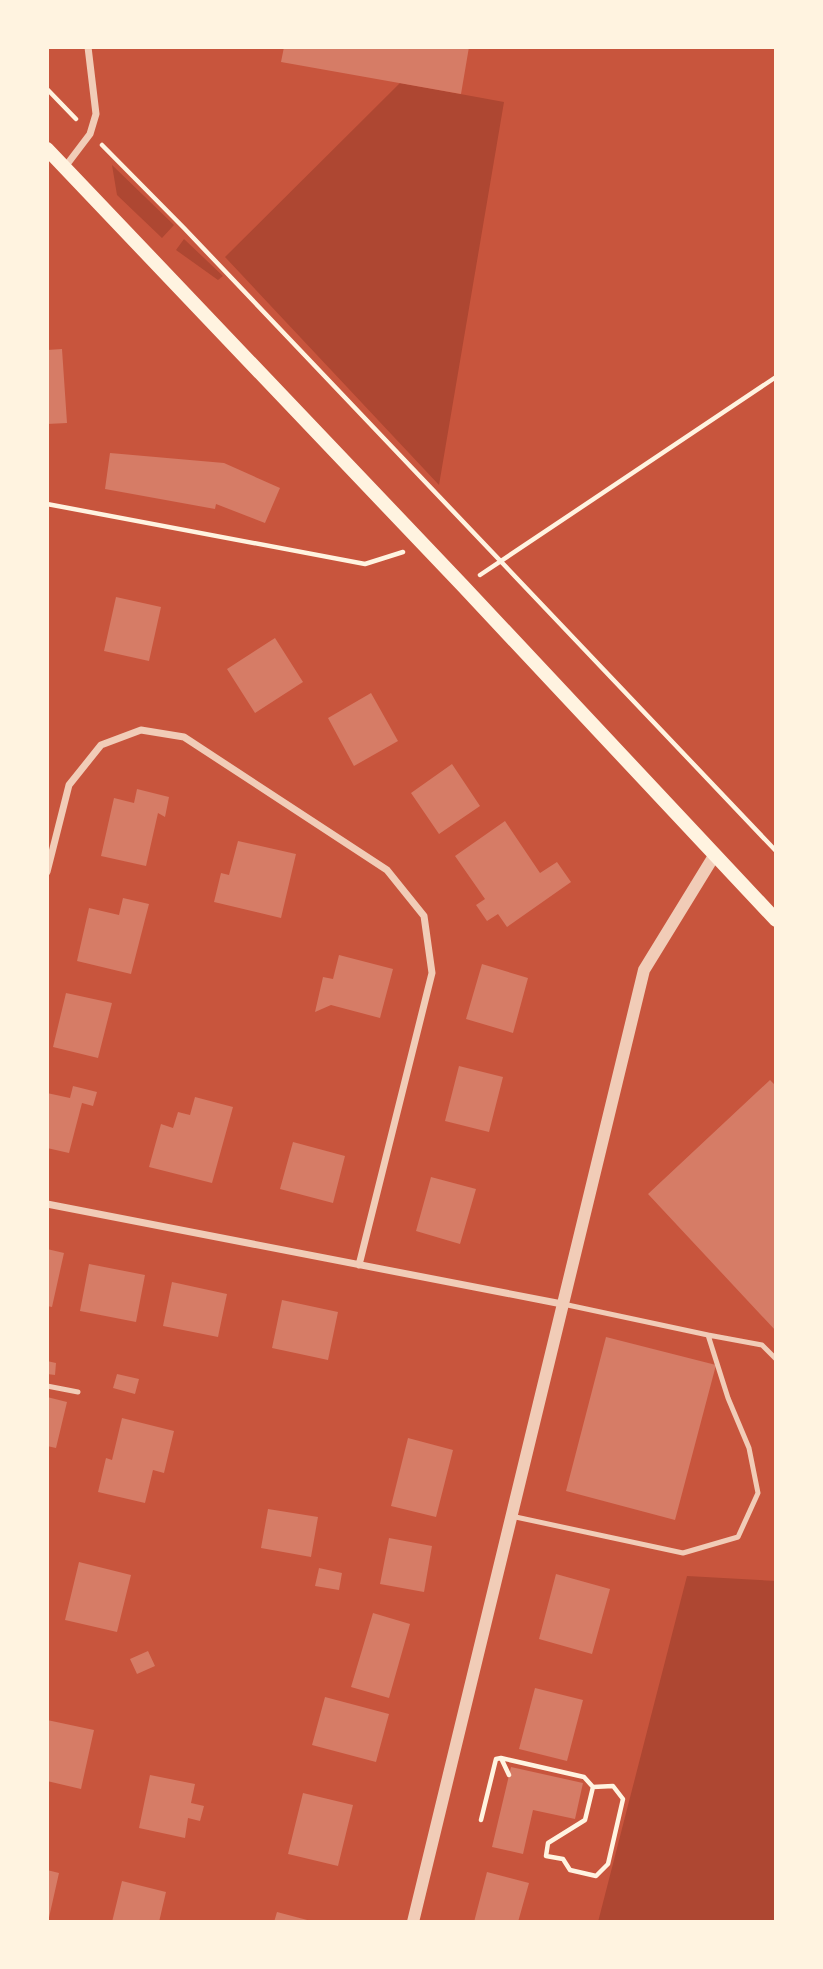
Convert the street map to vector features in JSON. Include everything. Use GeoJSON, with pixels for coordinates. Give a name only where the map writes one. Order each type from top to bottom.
{"type":"FeatureCollection","features":[{"type":"Feature","properties":{"kind":"main road"},"geometry":{"type":"LineString","coordinates":[[47,149],[776,920]]}},
{"type":"Feature","properties":{"kind":"street"},"geometry":{"type":"LineString","coordinates":[[65,168],[90,134],[96,114],[88,47]]}},
{"type":"Feature","properties":{"kind":"street"},"geometry":{"type":"LineString","coordinates":[[47,872],[69,785],[101,745],[141,730],[184,737],[387,870],[417,906],[424,916],[432,973],[359,1265]]}},
{"type":"Feature","properties":{"kind":"street"},"geometry":{"type":"LineString","coordinates":[[413,1922],[644,970],[714,856]]}},
{"type":"Feature","properties":{"kind":"street"},"geometry":{"type":"LineString","coordinates":[[47,1204],[562,1304]]}},
{"type":"Feature","properties":{"kind":"lane"},"geometry":{"type":"LineString","coordinates":[[562,1304],[762,1345],[776,1359]]}},
{"type":"Feature","properties":{"kind":"lane"},"geometry":{"type":"LineString","coordinates":[[511,1516],[683,1553],[738,1537],[758,1493],[749,1448],[728,1398],[708,1335]]}},
{"type":"Feature","properties":{"kind":"lane"},"geometry":{"type":"LineString","coordinates":[[47,1386],[78,1392]]}},
{"type":"Feature","properties":{"kind":"path"},"geometry":{"type":"LineString","coordinates":[[47,89],[184,228],[776,851]]}},
{"type":"Feature","properties":{"kind":"path"},"geometry":{"type":"LineString","coordinates":[[463,586],[776,377]]}},
{"type":"Feature","properties":{"kind":"path"},"geometry":{"type":"LineString","coordinates":[[47,504],[365,564],[424,545]]}},
{"type":"Feature","properties":{"kind":"path"},"geometry":{"type":"LineString","coordinates":[[501,1758],[509,1775]]}},
{"type":"Feature","properties":{"kind":"path"},"geometry":{"type":"LineString","coordinates":[[481,1820],[496,1759],[584,1777],[593,1787]]}},
{"type":"Feature","properties":{"kind":"path"},"geometry":{"type":"LineString","coordinates":[[613,1786],[623,1799],[608,1864],[596,1876],[570,1870],[563,1859],[546,1856],[548,1843],[585,1819],[593,1787],[613,1786]]}},
{"type":"Feature","properties":{"kind":"shaded area"},"geometry":{"type":"Polygon","coordinates":[[[400,83],[504,102],[439,485],[225,257],[400,83]]]}},
{"type":"Feature","properties":{"kind":"shaded area"},"geometry":{"type":"Polygon","coordinates":[[[112,165],[174,225],[162,238],[117,195],[112,165]]]}},
{"type":"Feature","properties":{"kind":"shaded area"},"geometry":{"type":"Polygon","coordinates":[[[184,239],[223,276],[218,280],[176,250],[184,239]]]}},
{"type":"Feature","properties":{"kind":"shaded area"},"geometry":{"type":"Polygon","coordinates":[[[687,1576],[776,1581],[776,1922],[598,1922],[687,1576]]]}},
{"type":"Feature","properties":{"kind":"building"},"geometry":{"type":"Polygon","coordinates":[[[284,47],[469,47],[461,94],[281,62],[284,47]]]}},
{"type":"Feature","properties":{"kind":"building"},"geometry":{"type":"Polygon","coordinates":[[[62,349],[67,423],[47,424],[47,350],[62,349]]]}},
{"type":"Feature","properties":{"kind":"building"},"geometry":{"type":"Polygon","coordinates":[[[110,453],[224,463],[280,488],[265,523],[216,504],[215,509],[105,489],[110,453]]]}},
{"type":"Feature","properties":{"kind":"building"},"geometry":{"type":"Polygon","coordinates":[[[116,597],[161,607],[149,661],[104,651],[116,597]]]}},
{"type":"Feature","properties":{"kind":"building"},"geometry":{"type":"Polygon","coordinates":[[[275,638],[303,682],[255,713],[227,669],[275,638]]]}},
{"type":"Feature","properties":{"kind":"building"},"geometry":{"type":"Polygon","coordinates":[[[371,693],[398,741],[354,766],[328,718],[371,693]]]}},
{"type":"Feature","properties":{"kind":"building"},"geometry":{"type":"Polygon","coordinates":[[[452,764],[480,806],[439,834],[411,793],[452,764]]]}},
{"type":"Feature","properties":{"kind":"building"},"geometry":{"type":"Polygon","coordinates":[[[137,789],[169,797],[165,817],[158,813],[146,866],[101,856],[114,798],[134,803],[137,789]]]}},
{"type":"Feature","properties":{"kind":"building"},"geometry":{"type":"Polygon","coordinates":[[[505,821],[540,873],[557,862],[571,882],[507,927],[498,914],[487,921],[476,905],[485,899],[455,856],[505,821]]]}},
{"type":"Feature","properties":{"kind":"building"},"geometry":{"type":"Polygon","coordinates":[[[238,841],[296,854],[281,918],[214,902],[221,873],[229,875],[238,841]]]}},
{"type":"Feature","properties":{"kind":"building"},"geometry":{"type":"Polygon","coordinates":[[[123,898],[149,904],[131,974],[77,961],[89,908],[119,915],[123,898]]]}},
{"type":"Feature","properties":{"kind":"building"},"geometry":{"type":"Polygon","coordinates":[[[339,955],[393,969],[380,1018],[331,1005],[315,1012],[323,977],[333,979],[339,955]]]}},
{"type":"Feature","properties":{"kind":"building"},"geometry":{"type":"Polygon","coordinates":[[[482,964],[528,978],[513,1033],[466,1019],[482,964]]]}},
{"type":"Feature","properties":{"kind":"building"},"geometry":{"type":"Polygon","coordinates":[[[66,993],[112,1003],[98,1058],[53,1047],[66,993]]]}},
{"type":"Feature","properties":{"kind":"building"},"geometry":{"type":"Polygon","coordinates":[[[459,1066],[503,1077],[489,1132],[445,1121],[459,1066]]]}},
{"type":"Feature","properties":{"kind":"building"},"geometry":{"type":"Polygon","coordinates":[[[770,1080],[776,1086],[776,1331],[648,1194],[770,1080]]]}},
{"type":"Feature","properties":{"kind":"building"},"geometry":{"type":"Polygon","coordinates":[[[73,1086],[97,1092],[93,1106],[82,1103],[69,1153],[47,1148],[47,1093],[70,1098],[73,1086]]]}},
{"type":"Feature","properties":{"kind":"building"},"geometry":{"type":"Polygon","coordinates":[[[195,1097],[233,1107],[212,1183],[149,1167],[161,1124],[173,1128],[178,1112],[190,1115],[195,1097]]]}},
{"type":"Feature","properties":{"kind":"building"},"geometry":{"type":"Polygon","coordinates":[[[293,1142],[345,1156],[333,1203],[280,1189],[293,1142]]]}},
{"type":"Feature","properties":{"kind":"building"},"geometry":{"type":"Polygon","coordinates":[[[431,1177],[476,1189],[460,1244],[416,1231],[431,1177]]]}},
{"type":"Feature","properties":{"kind":"building"},"geometry":{"type":"Polygon","coordinates":[[[47,1249],[64,1253],[52,1307],[47,1306],[47,1249]]]}},
{"type":"Feature","properties":{"kind":"building"},"geometry":{"type":"Polygon","coordinates":[[[89,1264],[145,1275],[136,1322],[80,1311],[89,1264]]]}},
{"type":"Feature","properties":{"kind":"building"},"geometry":{"type":"Polygon","coordinates":[[[172,1282],[227,1294],[218,1337],[163,1326],[172,1282]]]}},
{"type":"Feature","properties":{"kind":"building"},"geometry":{"type":"Polygon","coordinates":[[[282,1300],[338,1312],[328,1360],[272,1348],[282,1300]]]}},
{"type":"Feature","properties":{"kind":"building"},"geometry":{"type":"Polygon","coordinates":[[[606,1337],[716,1365],[675,1520],[566,1491],[606,1337]]]}},
{"type":"Feature","properties":{"kind":"building"},"geometry":{"type":"Polygon","coordinates":[[[47,1361],[56,1363],[55,1375],[47,1374],[47,1361]]]}},
{"type":"Feature","properties":{"kind":"building"},"geometry":{"type":"Polygon","coordinates":[[[117,1374],[139,1379],[135,1394],[113,1388],[117,1374]]]}},
{"type":"Feature","properties":{"kind":"building"},"geometry":{"type":"Polygon","coordinates":[[[47,1397],[67,1402],[56,1448],[47,1446],[47,1397]]]}},
{"type":"Feature","properties":{"kind":"building"},"geometry":{"type":"Polygon","coordinates":[[[122,1418],[174,1431],[164,1473],[153,1470],[145,1503],[98,1492],[106,1458],[112,1460],[122,1418]]]}},
{"type":"Feature","properties":{"kind":"building"},"geometry":{"type":"Polygon","coordinates":[[[408,1438],[453,1450],[436,1517],[391,1506],[408,1438]]]}},
{"type":"Feature","properties":{"kind":"building"},"geometry":{"type":"Polygon","coordinates":[[[268,1509],[318,1517],[311,1557],[261,1548],[268,1509]]]}},
{"type":"Feature","properties":{"kind":"building"},"geometry":{"type":"Polygon","coordinates":[[[389,1538],[432,1546],[424,1592],[380,1584],[389,1538]]]}},
{"type":"Feature","properties":{"kind":"building"},"geometry":{"type":"Polygon","coordinates":[[[79,1562],[131,1575],[117,1632],[65,1620],[79,1562]]]}},
{"type":"Feature","properties":{"kind":"building"},"geometry":{"type":"Polygon","coordinates":[[[319,1568],[342,1573],[339,1590],[315,1586],[319,1568]]]}},
{"type":"Feature","properties":{"kind":"building"},"geometry":{"type":"Polygon","coordinates":[[[556,1574],[610,1589],[592,1654],[539,1639],[556,1574]]]}},
{"type":"Feature","properties":{"kind":"building"},"geometry":{"type":"Polygon","coordinates":[[[373,1613],[410,1624],[389,1698],[351,1687],[373,1613]]]}},
{"type":"Feature","properties":{"kind":"building"},"geometry":{"type":"Polygon","coordinates":[[[148,1651],[155,1666],[137,1674],[130,1659],[148,1651]]]}},
{"type":"Feature","properties":{"kind":"building"},"geometry":{"type":"Polygon","coordinates":[[[535,1688],[583,1700],[567,1761],[519,1749],[535,1688]]]}},
{"type":"Feature","properties":{"kind":"building"},"geometry":{"type":"Polygon","coordinates":[[[325,1697],[389,1714],[376,1762],[312,1745],[325,1697]]]}},
{"type":"Feature","properties":{"kind":"building"},"geometry":{"type":"Polygon","coordinates":[[[47,1720],[94,1730],[81,1789],[47,1781],[47,1720]]]}},
{"type":"Feature","properties":{"kind":"building"},"geometry":{"type":"Polygon","coordinates":[[[511,1767],[583,1783],[575,1819],[533,1810],[523,1854],[492,1847],[511,1767]]]}},
{"type":"Feature","properties":{"kind":"building"},"geometry":{"type":"Polygon","coordinates":[[[150,1775],[195,1784],[191,1803],[204,1806],[200,1821],[188,1818],[185,1838],[139,1828],[150,1775]]]}},
{"type":"Feature","properties":{"kind":"building"},"geometry":{"type":"Polygon","coordinates":[[[303,1793],[353,1805],[338,1866],[288,1854],[303,1793]]]}},
{"type":"Feature","properties":{"kind":"building"},"geometry":{"type":"Polygon","coordinates":[[[47,1870],[59,1873],[48,1922],[47,1922],[47,1870]]]}},
{"type":"Feature","properties":{"kind":"building"},"geometry":{"type":"Polygon","coordinates":[[[487,1872],[529,1883],[518,1922],[474,1922],[487,1872]]]}},
{"type":"Feature","properties":{"kind":"building"},"geometry":{"type":"Polygon","coordinates":[[[122,1881],[166,1892],[159,1922],[112,1922],[122,1881]]]}},
{"type":"Feature","properties":{"kind":"building"},"geometry":{"type":"Polygon","coordinates":[[[277,1912],[311,1921],[311,1922],[274,1922],[277,1912]]]}}]}
